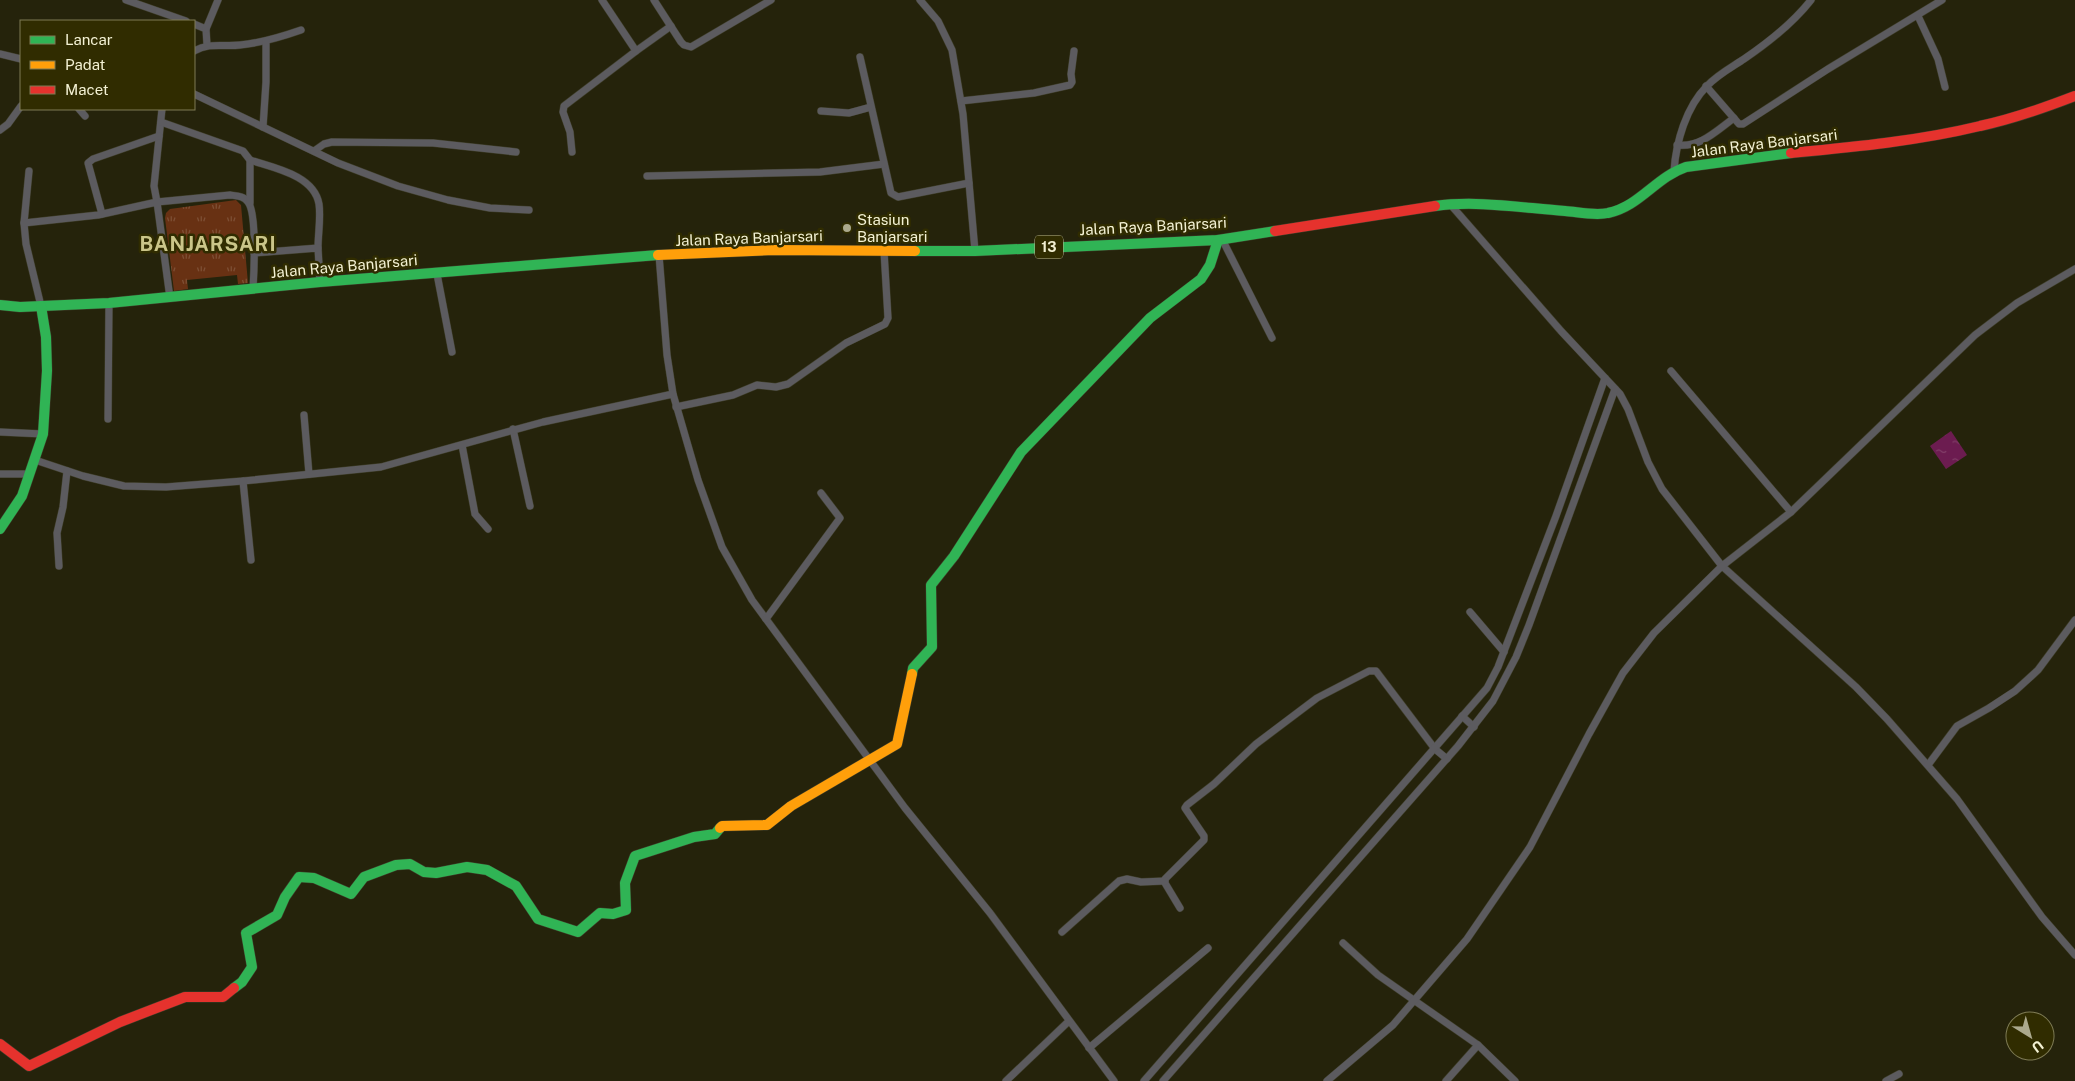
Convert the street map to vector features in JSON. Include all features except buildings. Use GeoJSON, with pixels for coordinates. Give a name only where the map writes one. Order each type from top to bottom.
{"type":"FeatureCollection","features":[{"type":"Feature","properties":{"kind":"main road","name":"Jalan Raya Banjarsari"},"geometry":{"type":"LineString","coordinates":[[0,305],[41,306],[109,303],[320,282],[659,256],[774,250],[976,251],[1220,239],[1450,204],[1490,205],[1606,214],[1628,207],[1674,171],[1709,163],[1941,135],[2038,111],[2075,96]]}},
{"type":"Feature","properties":{"kind":"main road"},"geometry":{"type":"LineString","coordinates":[[0,1044],[29,1066],[120,1022],[170,1002],[185,997],[223,997],[242,982],[252,967],[246,933],[277,915],[285,897],[299,876],[314,878],[351,894],[364,877],[396,865],[410,864],[424,872],[436,873],[467,867],[487,870],[516,886],[538,919],[578,932],[600,913],[613,914],[626,910],[625,883],[635,856],[694,837],[715,834],[722,826],[767,825],[791,806],[897,744],[912,668],[932,647],[931,584],[954,556],[1021,452],[1150,318],[1201,279],[1210,265],[1220,239]]}},
{"type":"Feature","properties":{"kind":"main road"},"geometry":{"type":"LineString","coordinates":[[0,529],[22,496],[43,434],[47,371],[46,337],[41,306]]}},
{"type":"Feature","properties":{"kind":"street"},"geometry":{"type":"LineString","coordinates":[[126,0],[183,20]]}},
{"type":"Feature","properties":{"kind":"street"},"geometry":{"type":"LineString","coordinates":[[207,45],[206,29],[218,0]]}},
{"type":"Feature","properties":{"kind":"street"},"geometry":{"type":"LineString","coordinates":[[602,0],[636,51]]}},
{"type":"Feature","properties":{"kind":"street"},"geometry":{"type":"LineString","coordinates":[[654,0],[684,45],[691,47],[771,0]]}},
{"type":"Feature","properties":{"kind":"street"},"geometry":{"type":"LineString","coordinates":[[920,0],[945,33],[952,50],[961,101],[976,251]]}},
{"type":"Feature","properties":{"kind":"street"},"geometry":{"type":"LineString","coordinates":[[1674,171],[1676,145],[1686,120],[1706,86],[1771,39],[1797,17],[1811,0]]}},
{"type":"Feature","properties":{"kind":"street"},"geometry":{"type":"LineString","coordinates":[[1676,145],[1684,146],[1698,143],[1736,121],[1750,120],[1874,40],[1918,16],[1942,0]]}},
{"type":"Feature","properties":{"kind":"street"},"geometry":{"type":"LineString","coordinates":[[1918,16],[1938,59],[1946,87]]}},
{"type":"Feature","properties":{"kind":"street"},"geometry":{"type":"LineString","coordinates":[[195,24],[206,29]]}},
{"type":"Feature","properties":{"kind":"street"},"geometry":{"type":"LineString","coordinates":[[572,152],[571,135],[563,112],[564,106],[671,26]]}},
{"type":"Feature","properties":{"kind":"street"},"geometry":{"type":"LineString","coordinates":[[195,50],[207,45],[238,46],[266,41],[301,30]]}},
{"type":"Feature","properties":{"kind":"street"},"geometry":{"type":"LineString","coordinates":[[263,127],[266,41]]}},
{"type":"Feature","properties":{"kind":"street"},"geometry":{"type":"LineString","coordinates":[[961,101],[1034,93],[1070,85],[1072,82],[1071,74],[1074,51]]}},
{"type":"Feature","properties":{"kind":"street"},"geometry":{"type":"LineString","coordinates":[[0,54],[20,59]]}},
{"type":"Feature","properties":{"kind":"street"},"geometry":{"type":"LineString","coordinates":[[860,57],[891,193],[898,197],[969,183]]}},
{"type":"Feature","properties":{"kind":"street"},"geometry":{"type":"LineString","coordinates":[[1706,86],[1736,121]]}},
{"type":"Feature","properties":{"kind":"street"},"geometry":{"type":"LineString","coordinates":[[195,94],[314,151],[374,177],[422,194],[490,208],[529,210]]}},
{"type":"Feature","properties":{"kind":"street"},"geometry":{"type":"LineString","coordinates":[[0,130],[8,124],[20,107]]}},
{"type":"Feature","properties":{"kind":"street"},"geometry":{"type":"LineString","coordinates":[[821,111],[849,114],[871,107]]}},
{"type":"Feature","properties":{"kind":"street"},"geometry":{"type":"LineString","coordinates":[[80,110],[85,116]]}},
{"type":"Feature","properties":{"kind":"street"},"geometry":{"type":"LineString","coordinates":[[162,110],[154,186],[170,298]]}},
{"type":"Feature","properties":{"kind":"street"},"geometry":{"type":"LineString","coordinates":[[161,122],[243,151],[250,160],[300,179],[313,189],[320,212],[318,248],[320,282]]}},
{"type":"Feature","properties":{"kind":"street"},"geometry":{"type":"LineString","coordinates":[[102,214],[88,163],[93,159],[159,136]]}},
{"type":"Feature","properties":{"kind":"street"},"geometry":{"type":"LineString","coordinates":[[314,151],[324,144],[332,142],[408,142],[457,145],[516,152]]}},
{"type":"Feature","properties":{"kind":"street"},"geometry":{"type":"LineString","coordinates":[[250,160],[250,204],[254,253],[253,289]]}},
{"type":"Feature","properties":{"kind":"street"},"geometry":{"type":"LineString","coordinates":[[647,176],[820,172],[884,165]]}},
{"type":"Feature","properties":{"kind":"street"},"geometry":{"type":"LineString","coordinates":[[29,171],[24,223],[27,254],[41,306]]}},
{"type":"Feature","properties":{"kind":"street"},"geometry":{"type":"LineString","coordinates":[[24,223],[102,214],[157,202],[230,195],[240,196],[250,204]]}},
{"type":"Feature","properties":{"kind":"street"},"geometry":{"type":"LineString","coordinates":[[1450,204],[1610,384],[1628,409],[1648,462],[1662,489],[1722,566],[1856,687],[1928,765],[1962,806],[2045,921],[2075,955]]}},
{"type":"Feature","properties":{"kind":"street"},"geometry":{"type":"LineString","coordinates":[[1220,239],[1272,338]]}},
{"type":"Feature","properties":{"kind":"street"},"geometry":{"type":"LineString","coordinates":[[254,253],[318,248]]}},
{"type":"Feature","properties":{"kind":"street"},"geometry":{"type":"LineString","coordinates":[[676,407],[730,396],[757,385],[782,386],[794,380],[846,343],[886,324],[888,318],[884,250]]}},
{"type":"Feature","properties":{"kind":"street"},"geometry":{"type":"LineString","coordinates":[[659,256],[667,355],[673,394],[698,480],[722,547],[752,600],[905,808],[990,913],[1114,1081]]}},
{"type":"Feature","properties":{"kind":"street"},"geometry":{"type":"LineString","coordinates":[[1327,1081],[1393,1025],[1467,939],[1530,847],[1623,673],[1654,633],[1722,566],[1791,512],[1975,335],[2017,303],[2075,269]]}},
{"type":"Feature","properties":{"kind":"street"},"geometry":{"type":"LineString","coordinates":[[437,274],[452,352]]}},
{"type":"Feature","properties":{"kind":"street"},"geometry":{"type":"LineString","coordinates":[[108,419],[109,303]]}},
{"type":"Feature","properties":{"kind":"street"},"geometry":{"type":"LineString","coordinates":[[1671,371],[1791,512]]}},
{"type":"Feature","properties":{"kind":"street"},"geometry":{"type":"LineString","coordinates":[[1144,1081],[1216,1009],[1468,722],[1493,701],[1503,670],[1504,652],[1536,584],[1610,384]]}},
{"type":"Feature","properties":{"kind":"street"},"geometry":{"type":"LineString","coordinates":[[1163,1081],[1216,1009],[1468,722],[1487,688],[1503,670],[1529,625],[1536,584],[1610,384]]}},
{"type":"Feature","properties":{"kind":"street"},"geometry":{"type":"LineString","coordinates":[[35,460],[67,471],[124,486],[166,487],[243,481],[381,466],[462,445],[512,429],[673,394]]}},
{"type":"Feature","properties":{"kind":"street"},"geometry":{"type":"LineString","coordinates":[[304,415],[310,474]]}},
{"type":"Feature","properties":{"kind":"street"},"geometry":{"type":"LineString","coordinates":[[512,429],[530,506]]}},
{"type":"Feature","properties":{"kind":"street"},"geometry":{"type":"LineString","coordinates":[[0,432],[43,434]]}},
{"type":"Feature","properties":{"kind":"street"},"geometry":{"type":"LineString","coordinates":[[462,445],[475,514],[488,529]]}},
{"type":"Feature","properties":{"kind":"street"},"geometry":{"type":"LineString","coordinates":[[59,566],[57,533],[63,507],[67,471]]}},
{"type":"Feature","properties":{"kind":"street"},"geometry":{"type":"LineString","coordinates":[[0,474],[28,474]]}},
{"type":"Feature","properties":{"kind":"street"},"geometry":{"type":"LineString","coordinates":[[243,481],[252,560]]}},
{"type":"Feature","properties":{"kind":"street"},"geometry":{"type":"LineString","coordinates":[[766,619],[840,518],[821,493]]}},
{"type":"Feature","properties":{"kind":"street"},"geometry":{"type":"LineString","coordinates":[[1470,612],[1504,652]]}},
{"type":"Feature","properties":{"kind":"street"},"geometry":{"type":"LineString","coordinates":[[1928,765],[1957,726],[2009,695],[2038,670],[2075,620]]}},
{"type":"Feature","properties":{"kind":"street"},"geometry":{"type":"LineString","coordinates":[[1062,932],[1123,879],[1141,882],[1165,881],[1204,840],[1201,831],[1185,808],[1187,805],[1214,784],[1256,744],[1318,698],[1369,671],[1373,670],[1380,673],[1441,754]]}},
{"type":"Feature","properties":{"kind":"street"},"geometry":{"type":"LineString","coordinates":[[1165,881],[1180,908]]}},
{"type":"Feature","properties":{"kind":"street"},"geometry":{"type":"LineString","coordinates":[[1343,944],[1378,975],[1414,1002],[1478,1045],[1515,1081]]}},
{"type":"Feature","properties":{"kind":"street"},"geometry":{"type":"LineString","coordinates":[[1089,1048],[1208,948]]}},
{"type":"Feature","properties":{"kind":"street"},"geometry":{"type":"LineString","coordinates":[[1006,1081],[1069,1021]]}},
{"type":"Feature","properties":{"kind":"street"},"geometry":{"type":"LineString","coordinates":[[1446,1081],[1478,1045]]}},
{"type":"Feature","properties":{"kind":"street"},"geometry":{"type":"LineString","coordinates":[[1886,1081],[1899,1074]]}},
{"type":"Feature","properties":{"kind":"green space"},"geometry":{"type":"Polygon","coordinates":[[[236,200],[241,205],[248,283],[238,284],[237,275],[187,280],[188,289],[174,291],[165,218],[166,213],[170,209],[236,200]]]}},
{"type":"Feature","properties":{"kind":"water"},"geometry":{"type":"Polygon","coordinates":[[[1951,431],[1967,455],[1946,469],[1930,446],[1951,431]]]}},
{"type":"Feature","properties":{"kind":"traffic: fast"},"geometry":{"type":"LineString","coordinates":[[1435,206],[1484,204],[1603,214],[1629,205],[1666,178],[1686,167],[1791,153]]}},
{"type":"Feature","properties":{"kind":"traffic: fast"},"geometry":{"type":"LineString","coordinates":[[915,251],[975,251],[1218,240],[1275,231]]}},
{"type":"Feature","properties":{"kind":"traffic: fast"},"geometry":{"type":"LineString","coordinates":[[912,674],[913,668],[932,647],[931,585],[954,556],[1021,452],[1150,318],[1201,279],[1210,265],[1218,240]]}},
{"type":"Feature","properties":{"kind":"traffic: fast"},"geometry":{"type":"LineString","coordinates":[[0,305],[20,307],[109,303],[320,282],[658,255]]}},
{"type":"Feature","properties":{"kind":"traffic: fast"},"geometry":{"type":"LineString","coordinates":[[0,529],[22,496],[43,434],[47,371],[46,337],[41,306]]}},
{"type":"Feature","properties":{"kind":"traffic: fast"},"geometry":{"type":"LineString","coordinates":[[234,988],[242,982],[252,967],[246,933],[277,915],[285,897],[299,877],[314,878],[351,894],[364,877],[396,865],[410,864],[424,872],[436,873],[467,867],[487,870],[516,886],[538,919],[578,932],[600,913],[613,914],[626,910],[625,883],[635,856],[694,837],[715,834],[720,828]]}},
{"type":"Feature","properties":{"kind":"traffic: slow"},"geometry":{"type":"LineString","coordinates":[[658,255],[774,250],[915,251]]}},
{"type":"Feature","properties":{"kind":"traffic: slow"},"geometry":{"type":"LineString","coordinates":[[720,828],[722,826],[767,825],[791,806],[897,744],[912,674]]}},
{"type":"Feature","properties":{"kind":"traffic: jam"},"geometry":{"type":"LineString","coordinates":[[1791,153],[1933,136],[2016,117],[2075,96]]}},
{"type":"Feature","properties":{"kind":"traffic: jam"},"geometry":{"type":"LineString","coordinates":[[1275,231],[1435,206]]}},
{"type":"Feature","properties":{"kind":"traffic: jam"},"geometry":{"type":"LineString","coordinates":[[0,1044],[29,1066],[120,1022],[185,997],[223,997],[234,988]]}},
{"type":"Feature","properties":{"kind":"place","name":"Stasiun Banjarsari"},"geometry":{"type":"Point","coordinates":[847,228]}},
{"type":"Feature","properties":{"kind":"district","name":"BANJARSARI"},"geometry":{"type":"Point","coordinates":[208,244]}}]}
